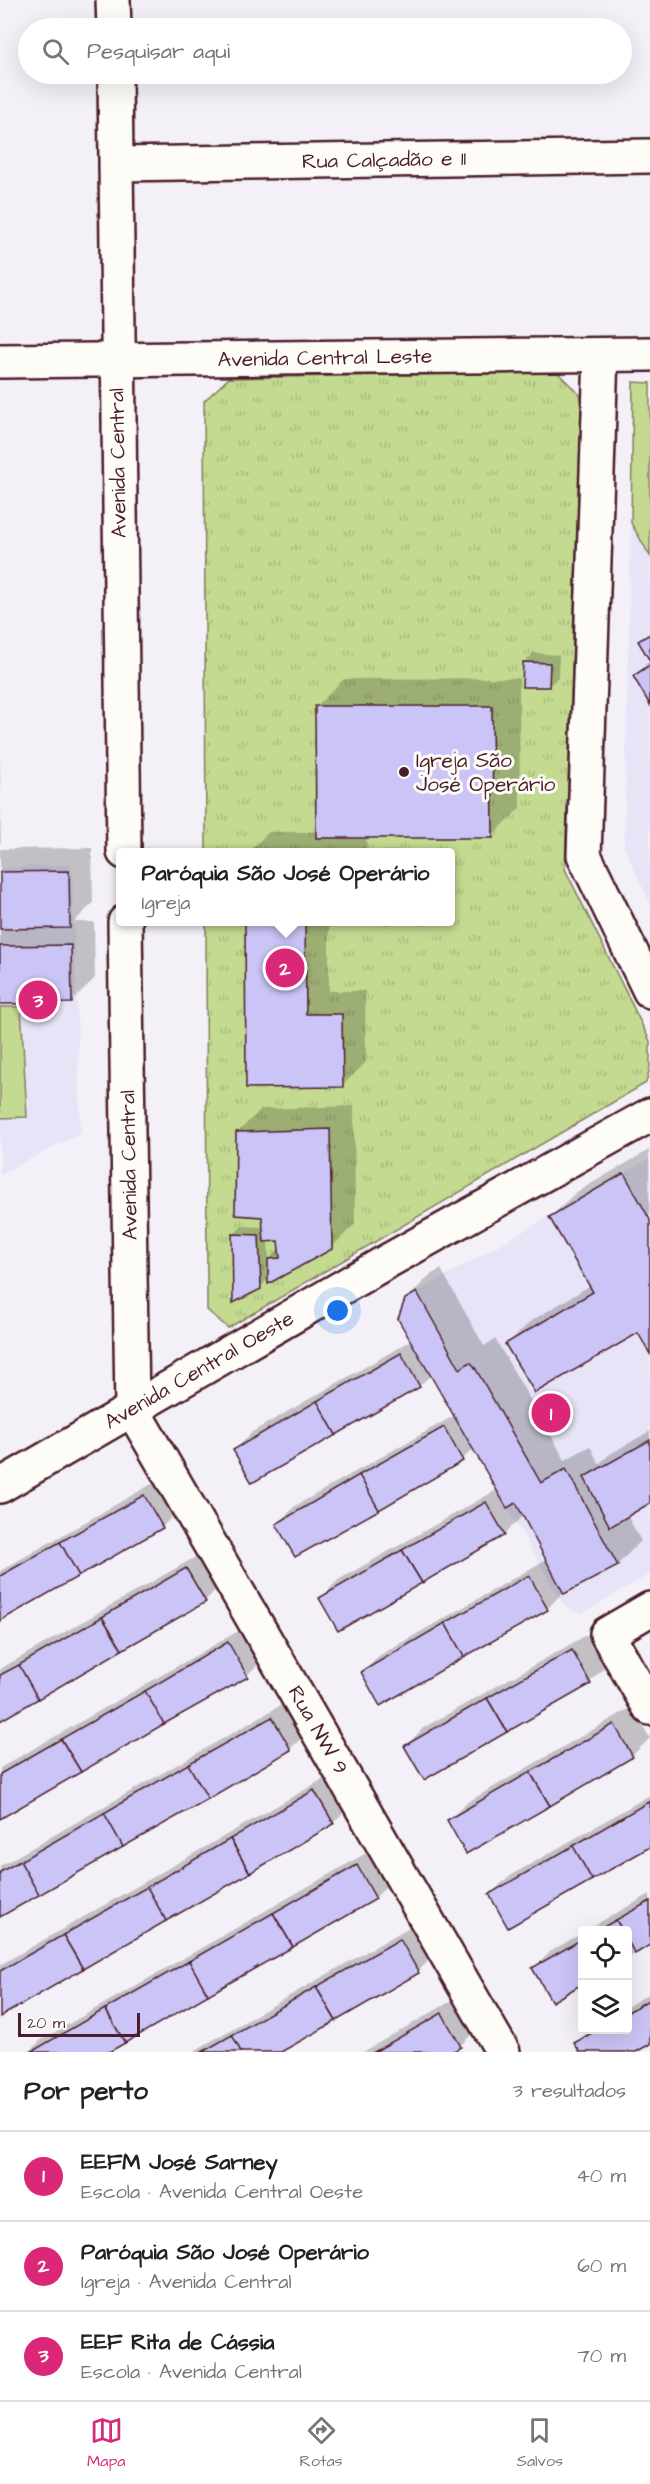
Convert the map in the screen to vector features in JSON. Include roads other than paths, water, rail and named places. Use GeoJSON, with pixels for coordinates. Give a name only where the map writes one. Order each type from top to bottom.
{"type":"FeatureCollection","features":[{"type":"Feature","properties":{"kind":"street"},"geometry":{"type":"LineString","coordinates":[[113,0],[114,18]]}},
{"type":"Feature","properties":{"kind":"street","name":"Avenida Central"},"geometry":{"type":"LineString","coordinates":[[115,84],[124,848]]}},
{"type":"Feature","properties":{"kind":"street","name":"Rua Calçadão e 11"},"geometry":{"type":"LineString","coordinates":[[117,164],[650,156]]}},
{"type":"Feature","properties":{"kind":"street","name":"Avenida Central Leste"},"geometry":{"type":"LineString","coordinates":[[0,361],[650,354]]}},
{"type":"Feature","properties":{"kind":"street"},"geometry":{"type":"LineString","coordinates":[[601,355],[584,855],[650,991]]}},
{"type":"Feature","properties":{"kind":"street","name":"Avenida Central"},"geometry":{"type":"LineString","coordinates":[[125,926],[132,1409]]}},
{"type":"Feature","properties":{"kind":"street","name":"Avenida Central Oeste"},"geometry":{"type":"LineString","coordinates":[[0,1486],[386,1263],[650,1115]]}},
{"type":"Feature","properties":{"kind":"street","name":"Rua NW 9"},"geometry":{"type":"LineString","coordinates":[[132,1409],[503,2052]]}},
{"type":"Feature","properties":{"kind":"street"},"geometry":{"type":"LineString","coordinates":[[650,1609],[607,1634],[650,1708]]}},
{"type":"Feature","properties":{"kind":"place","name":"Igreja São José Operário"},"geometry":{"type":"Point","coordinates":[404,772]}},
{"type":"Feature","properties":{"kind":"place","name":"Paróquia São José Operário"},"geometry":{"type":"Point","coordinates":[285,968]}},
{"type":"Feature","properties":{"kind":"place","name":"EEF Rita de Cássia"},"geometry":{"type":"Point","coordinates":[38,1000]}},
{"type":"Feature","properties":{"kind":"place","name":"EEFM José Sarney"},"geometry":{"type":"Point","coordinates":[551,1413]}}]}
